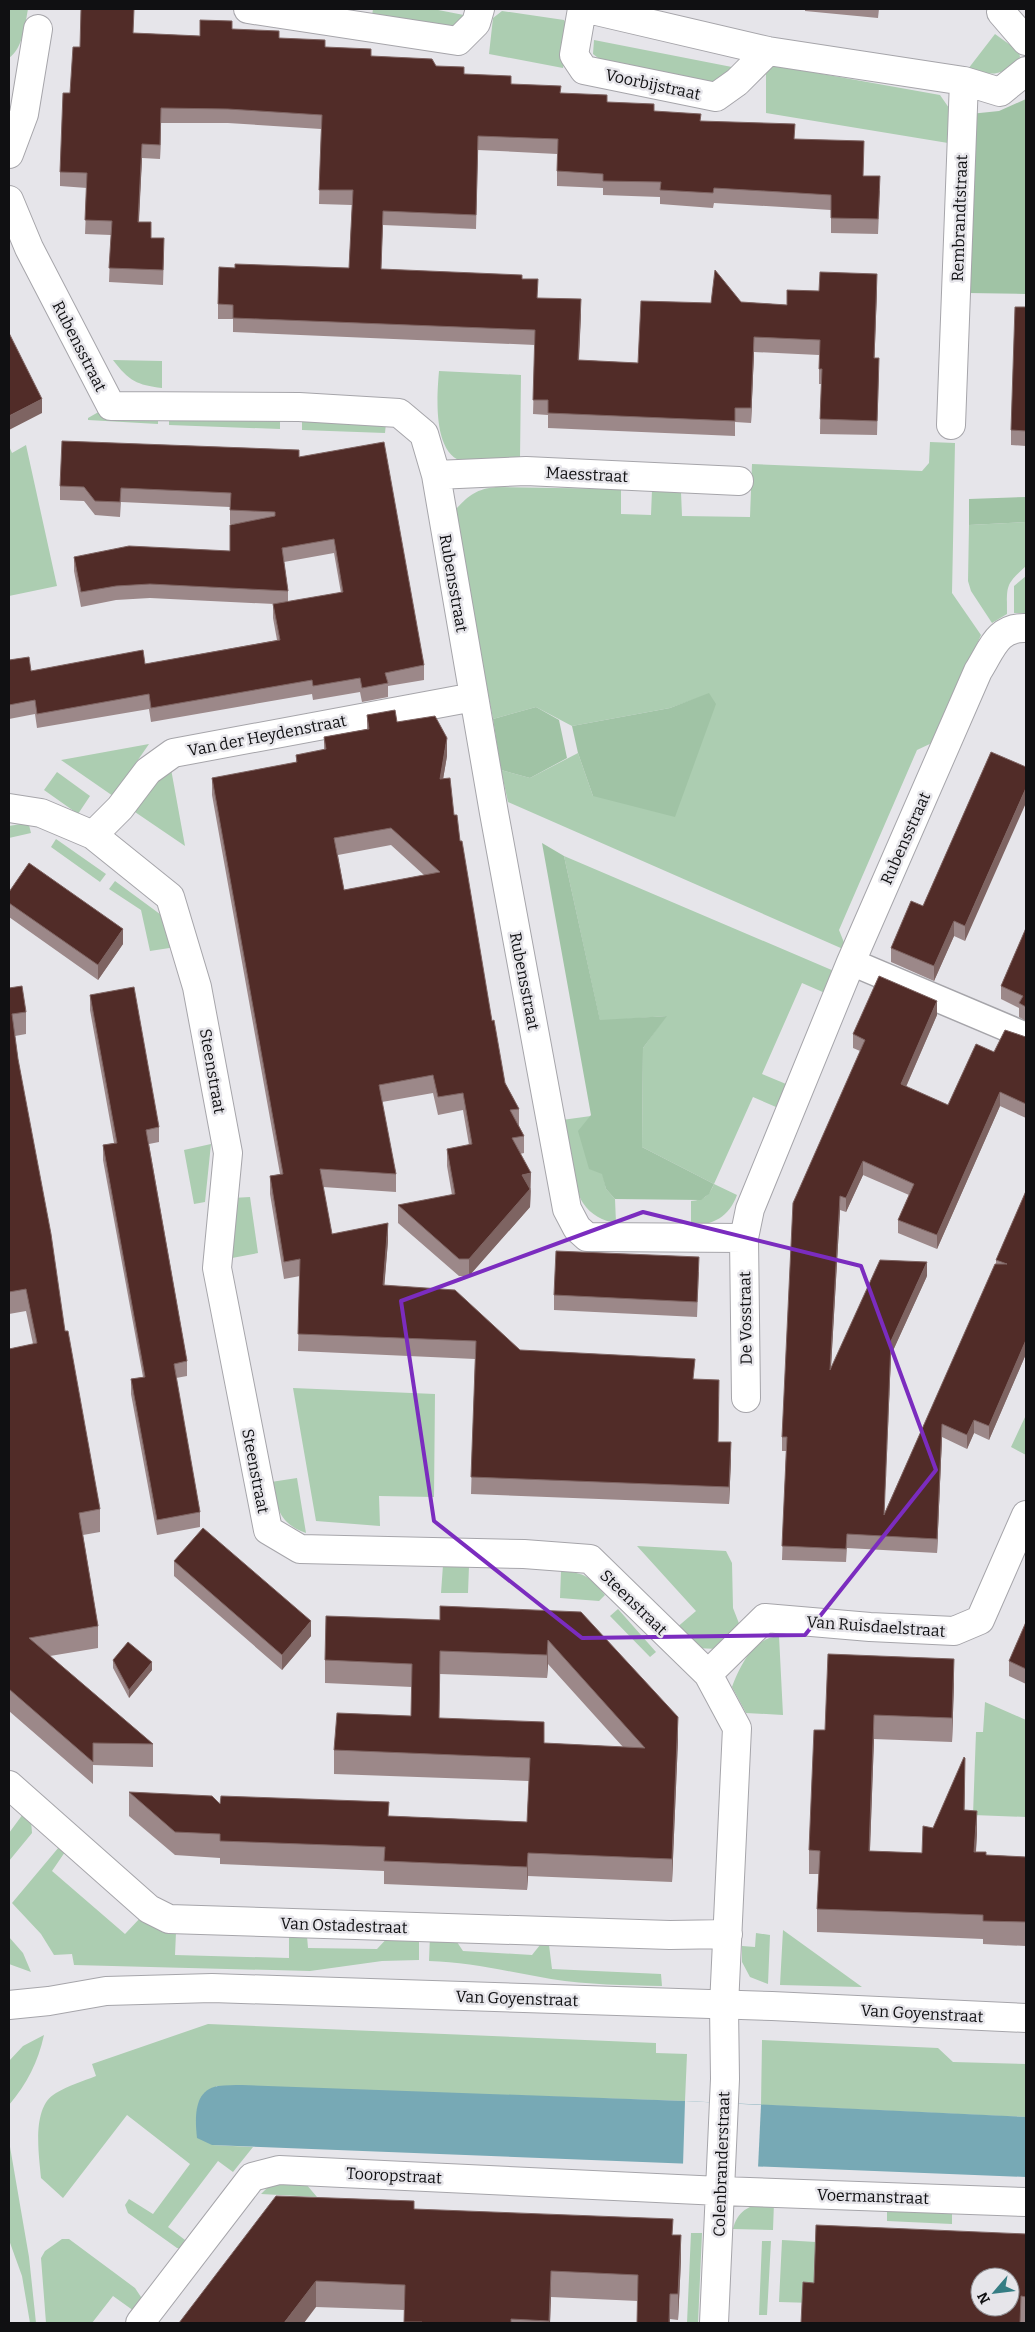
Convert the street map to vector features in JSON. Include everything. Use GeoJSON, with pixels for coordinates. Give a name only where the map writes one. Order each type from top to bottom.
{"type":"FeatureCollection","features":[{"type":"Feature","properties":{"kind":"street"},"geometry":{"type":"LineString","coordinates":[[248,9],[458,40],[476,23],[480,9]]}},
{"type":"Feature","properties":{"kind":"street","name":"Voorbijstraat"},"geometry":{"type":"LineString","coordinates":[[582,9],[574,55],[584,70],[716,97],[737,82],[768,51]]}},
{"type":"Feature","properties":{"kind":"street"},"geometry":{"type":"LineString","coordinates":[[588,9],[768,51],[964,81],[1000,92],[1026,70]]}},
{"type":"Feature","properties":{"kind":"street"},"geometry":{"type":"LineString","coordinates":[[1003,9],[1001,12],[1026,41]]}},
{"type":"Feature","properties":{"kind":"street"},"geometry":{"type":"LineString","coordinates":[[9,154],[16,112],[38,29]]}},
{"type":"Feature","properties":{"kind":"street","name":"Rembrandtstraat"},"geometry":{"type":"LineString","coordinates":[[951,425],[964,81]]}},
{"type":"Feature","properties":{"kind":"street","name":"Rubensstraat"},"geometry":{"type":"LineString","coordinates":[[9,200],[29,248],[111,406],[299,407],[400,413],[424,434],[436,475],[474,697],[567,1208],[577,1228],[587,1237],[744,1238],[750,1209],[851,962],[978,671],[1000,635],[1012,627],[1026,628]]}},
{"type":"Feature","properties":{"kind":"street","name":"Maesstraat"},"geometry":{"type":"LineString","coordinates":[[436,475],[526,471],[739,481]]}},
{"type":"Feature","properties":{"kind":"street","name":"Van der Heydenstraat"},"geometry":{"type":"LineString","coordinates":[[93,835],[120,808],[148,771],[173,753],[474,697]]}},
{"type":"Feature","properties":{"kind":"street","name":"Steenstraat"},"geometry":{"type":"LineString","coordinates":[[9,808],[42,813],[93,835],[170,897],[197,987],[228,1153],[217,1268],[268,1530],[300,1549],[524,1554],[590,1559],[708,1674],[737,1728],[724,2006]]}},
{"type":"Feature","properties":{"kind":"street"},"geometry":{"type":"LineString","coordinates":[[851,962],[1026,1036]]}},
{"type":"Feature","properties":{"kind":"street","name":"De Vosstraat"},"geometry":{"type":"LineString","coordinates":[[744,1238],[746,1398]]}},
{"type":"Feature","properties":{"kind":"street","name":"Van Ruisdaelstraat"},"geometry":{"type":"LineString","coordinates":[[708,1674],[765,1618],[870,1627],[954,1631],[980,1620],[1026,1515]]}},
{"type":"Feature","properties":{"kind":"street","name":"Van Ostadestraat"},"geometry":{"type":"LineString","coordinates":[[9,1785],[148,1909],[169,1919],[670,1935],[728,1934]]}},
{"type":"Feature","properties":{"kind":"street","name":"Van Goyenstraat"},"geometry":{"type":"LineString","coordinates":[[9,2005],[49,2001],[106,1991],[212,1988],[724,2006],[782,2006],[1026,2018]]}},
{"type":"Feature","properties":{"kind":"street","name":"Colenbranderstraat"},"geometry":{"type":"LineString","coordinates":[[714,2323],[725,2079],[724,2006]]}},
{"type":"Feature","properties":{"kind":"street","name":"Tooropstraat"},"geometry":{"type":"LineString","coordinates":[[140,2323],[252,2177],[279,2170],[720,2182]]}},
{"type":"Feature","properties":{"kind":"street","name":"Voermanstraat"},"geometry":{"type":"LineString","coordinates":[[720,2182],[1026,2202]]}},
{"type":"Feature","properties":{"kind":"highlighted area"},"geometry":{"type":"Polygon","coordinates":[[[643,1212],[861,1266],[936,1470],[805,1635],[582,1638],[434,1521],[401,1301],[643,1212]]]}},
{"type":"Feature","properties":{"kind":"green space"},"geometry":{"type":"Polygon","coordinates":[[[9,9],[28,9],[20,42],[14,54],[9,58],[9,9]]]}},
{"type":"Feature","properties":{"kind":"green space"},"geometry":{"type":"Polygon","coordinates":[[[373,9],[433,9],[469,16],[461,30],[372,16],[373,9]]]}},
{"type":"Feature","properties":{"kind":"green space"},"geometry":{"type":"Polygon","coordinates":[[[502,11],[564,20],[571,32],[563,68],[489,54],[493,18],[502,11]]]}},
{"type":"Feature","properties":{"kind":"green space"},"geometry":{"type":"Polygon","coordinates":[[[995,34],[1013,47],[1017,42],[1020,57],[1014,64],[997,73],[991,74],[968,69],[995,34]]]}},
{"type":"Feature","properties":{"kind":"green space"},"geometry":{"type":"Polygon","coordinates":[[[594,40],[737,68],[720,85],[602,61],[593,54],[594,40]]]}},
{"type":"Feature","properties":{"kind":"green space"},"geometry":{"type":"Polygon","coordinates":[[[772,65],[940,95],[949,108],[948,143],[766,113],[766,74],[772,65]]]}},
{"type":"Feature","properties":{"kind":"green space"},"geometry":{"type":"Polygon","coordinates":[[[1026,99],[1026,294],[968,293],[970,114],[999,111],[1026,99]]]}},
{"type":"Feature","properties":{"kind":"green space"},"geometry":{"type":"Polygon","coordinates":[[[113,360],[162,361],[162,388],[134,381],[113,360]]]}},
{"type":"Feature","properties":{"kind":"green space"},"geometry":{"type":"Polygon","coordinates":[[[439,371],[521,375],[520,459],[465,462],[454,457],[447,449],[439,424],[439,371]]]}},
{"type":"Feature","properties":{"kind":"green space"},"geometry":{"type":"Polygon","coordinates":[[[109,406],[158,414],[158,424],[88,420],[88,418],[109,406]]]}},
{"type":"Feature","properties":{"kind":"green space"},"geometry":{"type":"Polygon","coordinates":[[[169,415],[280,419],[280,429],[169,425],[169,415]]]}},
{"type":"Feature","properties":{"kind":"green space"},"geometry":{"type":"Polygon","coordinates":[[[302,420],[386,423],[385,433],[302,430],[302,420]]]}},
{"type":"Feature","properties":{"kind":"green space"},"geometry":{"type":"Polygon","coordinates":[[[930,442],[955,443],[952,593],[981,635],[934,742],[917,750],[839,930],[845,945],[843,949],[508,802],[501,770],[530,778],[578,753],[593,796],[709,694],[670,708],[572,726],[536,707],[493,719],[456,526],[457,508],[465,500],[478,491],[496,487],[621,489],[621,514],[651,515],[652,490],[681,492],[682,516],[750,517],[752,464],[922,471],[929,463],[930,442]]]}},
{"type":"Feature","properties":{"kind":"green space"},"geometry":{"type":"Polygon","coordinates":[[[26,445],[57,586],[9,596],[9,446],[12,453],[26,445]]]}},
{"type":"Feature","properties":{"kind":"green space"},"geometry":{"type":"Polygon","coordinates":[[[1026,497],[1026,522],[969,525],[969,499],[1026,497]]]}},
{"type":"Feature","properties":{"kind":"green space"},"geometry":{"type":"Polygon","coordinates":[[[1026,522],[1026,566],[1014,577],[1007,591],[1007,614],[992,623],[971,591],[968,581],[969,525],[1026,522]]]}},
{"type":"Feature","properties":{"kind":"green space"},"geometry":{"type":"Polygon","coordinates":[[[1026,576],[1026,613],[1014,613],[1014,586],[1026,576]]]}},
{"type":"Feature","properties":{"kind":"green space"},"geometry":{"type":"Polygon","coordinates":[[[709,693],[716,704],[675,817],[593,796],[578,753],[572,726],[670,708],[709,693]]]}},
{"type":"Feature","properties":{"kind":"green space"},"geometry":{"type":"Polygon","coordinates":[[[536,707],[559,720],[567,758],[530,778],[501,770],[493,719],[536,707]]]}},
{"type":"Feature","properties":{"kind":"green space"},"geometry":{"type":"Polygon","coordinates":[[[149,744],[113,796],[61,760],[149,744]]]}},
{"type":"Feature","properties":{"kind":"green space"},"geometry":{"type":"Polygon","coordinates":[[[171,769],[185,846],[135,812],[157,780],[171,769]]]}},
{"type":"Feature","properties":{"kind":"green space"},"geometry":{"type":"Polygon","coordinates":[[[57,772],[90,796],[78,814],[44,790],[57,772]]]}},
{"type":"Feature","properties":{"kind":"green space"},"geometry":{"type":"Polygon","coordinates":[[[29,825],[31,833],[9,838],[9,826],[29,825]]]}},
{"type":"Feature","properties":{"kind":"green space"},"geometry":{"type":"Polygon","coordinates":[[[56,839],[106,874],[100,882],[51,847],[56,839]]]}},
{"type":"Feature","properties":{"kind":"green space"},"geometry":{"type":"Polygon","coordinates":[[[542,843],[564,856],[600,1020],[667,1016],[643,1048],[642,1147],[714,1184],[709,1194],[701,1200],[615,1199],[606,1189],[602,1174],[589,1169],[578,1131],[591,1115],[542,843]]]}},
{"type":"Feature","properties":{"kind":"green space"},"geometry":{"type":"Polygon","coordinates":[[[564,856],[834,971],[825,993],[802,983],[762,1074],[786,1084],[776,1107],[753,1097],[714,1184],[642,1147],[643,1048],[666,1016],[600,1021],[564,856]]]}},
{"type":"Feature","properties":{"kind":"green space"},"geometry":{"type":"Polygon","coordinates":[[[115,881],[168,920],[176,947],[150,951],[141,910],[109,889],[115,881]]]}},
{"type":"Feature","properties":{"kind":"green space"},"geometry":{"type":"Polygon","coordinates":[[[591,1116],[606,1189],[615,1199],[616,1223],[598,1217],[586,1207],[579,1196],[573,1175],[562,1120],[591,1116]]]}},
{"type":"Feature","properties":{"kind":"green space"},"geometry":{"type":"Polygon","coordinates":[[[211,1144],[205,1202],[194,1204],[184,1150],[211,1144]]]}},
{"type":"Feature","properties":{"kind":"green space"},"geometry":{"type":"Polygon","coordinates":[[[714,1184],[737,1195],[734,1203],[725,1214],[713,1222],[691,1226],[691,1201],[706,1197],[714,1184]]]}},
{"type":"Feature","properties":{"kind":"green space"},"geometry":{"type":"Polygon","coordinates":[[[250,1197],[258,1253],[232,1258],[232,1198],[250,1197]]]}},
{"type":"Feature","properties":{"kind":"green space"},"geometry":{"type":"Polygon","coordinates":[[[293,1388],[435,1394],[434,1497],[379,1496],[380,1526],[316,1521],[293,1388]]]}},
{"type":"Feature","properties":{"kind":"green space"},"geometry":{"type":"Polygon","coordinates":[[[1026,1415],[1026,1455],[1011,1447],[1026,1415]]]}},
{"type":"Feature","properties":{"kind":"green space"},"geometry":{"type":"Polygon","coordinates":[[[297,1478],[306,1533],[290,1525],[285,1520],[275,1499],[271,1482],[297,1478]]]}},
{"type":"Feature","properties":{"kind":"green space"},"geometry":{"type":"Polygon","coordinates":[[[637,1546],[726,1551],[732,1563],[733,1608],[740,1626],[717,1649],[696,1648],[675,1629],[696,1611],[637,1546]]]}},
{"type":"Feature","properties":{"kind":"green space"},"geometry":{"type":"Polygon","coordinates":[[[443,1565],[469,1566],[468,1593],[441,1593],[443,1565]]]}},
{"type":"Feature","properties":{"kind":"green space"},"geometry":{"type":"Polygon","coordinates":[[[561,1571],[582,1574],[591,1580],[605,1595],[599,1601],[560,1598],[561,1571]]]}},
{"type":"Feature","properties":{"kind":"green space"},"geometry":{"type":"Polygon","coordinates":[[[618,1609],[656,1652],[650,1657],[610,1616],[618,1609]]]}},
{"type":"Feature","properties":{"kind":"green space"},"geometry":{"type":"Polygon","coordinates":[[[779,1636],[783,1715],[746,1713],[732,1687],[735,1679],[755,1647],[770,1638],[779,1636]]]}},
{"type":"Feature","properties":{"kind":"green space"},"geometry":{"type":"Polygon","coordinates":[[[985,1702],[1026,1720],[1026,1817],[973,1815],[976,1732],[983,1732],[985,1702]]]}},
{"type":"Feature","properties":{"kind":"green space"},"geometry":{"type":"Polygon","coordinates":[[[23,1814],[31,1820],[32,1833],[9,1861],[9,1833],[23,1814]]]}},
{"type":"Feature","properties":{"kind":"green space"},"geometry":{"type":"Polygon","coordinates":[[[59,1847],[65,1852],[52,1871],[125,1934],[142,1916],[176,1932],[175,1955],[289,1958],[289,1935],[307,1936],[308,1948],[377,1949],[393,1932],[419,1933],[419,1960],[382,1961],[310,1971],[74,1965],[72,1954],[54,1955],[41,1934],[12,1903],[59,1847]]]}},
{"type":"Feature","properties":{"kind":"green space"},"geometry":{"type":"Polygon","coordinates":[[[783,1930],[862,1987],[780,1985],[783,1930]]]}},
{"type":"Feature","properties":{"kind":"green space"},"geometry":{"type":"Polygon","coordinates":[[[756,1933],[770,1935],[768,1984],[750,1977],[742,1962],[742,1946],[755,1947],[756,1933]]]}},
{"type":"Feature","properties":{"kind":"green space"},"geometry":{"type":"Polygon","coordinates":[[[430,1935],[453,1936],[463,1951],[532,1955],[540,1945],[549,1945],[552,1969],[661,1974],[662,1986],[606,1984],[551,1979],[475,1965],[429,1961],[430,1935]]]}},
{"type":"Feature","properties":{"kind":"green space"},"geometry":{"type":"Polygon","coordinates":[[[9,1937],[23,1953],[31,1972],[9,1964],[9,1937]]]}},
{"type":"Feature","properties":{"kind":"green space"},"geometry":{"type":"Polygon","coordinates":[[[208,2024],[656,2043],[656,2053],[687,2054],[685,2101],[216,2086],[212,2145],[253,2147],[233,2172],[218,2161],[168,2227],[189,2243],[184,2249],[177,2248],[128,2213],[125,2205],[129,2199],[153,2214],[190,2164],[127,2115],[63,2198],[41,2178],[38,2132],[43,2109],[48,2100],[61,2090],[96,2076],[92,2064],[208,2024]]]}},
{"type":"Feature","properties":{"kind":"green space"},"geometry":{"type":"Polygon","coordinates":[[[44,2035],[39,2054],[31,2072],[9,2105],[9,2061],[23,2046],[44,2035]]]}},
{"type":"Feature","properties":{"kind":"green space"},"geometry":{"type":"Polygon","coordinates":[[[762,2040],[938,2048],[953,2062],[1026,2064],[1026,2117],[761,2105],[762,2040]]]}},
{"type":"Feature","properties":{"kind":"green space"},"geometry":{"type":"Polygon","coordinates":[[[9,2141],[29,2257],[36,2323],[30,2323],[22,2276],[9,2240],[9,2141]]]}},
{"type":"Feature","properties":{"kind":"green space"},"geometry":{"type":"Polygon","coordinates":[[[277,2184],[306,2184],[317,2197],[261,2194],[267,2188],[277,2184]]]}},
{"type":"Feature","properties":{"kind":"green space"},"geometry":{"type":"Polygon","coordinates":[[[774,2202],[773,2230],[733,2229],[735,2222],[743,2211],[754,2205],[774,2202]]]}},
{"type":"Feature","properties":{"kind":"green space"},"geometry":{"type":"Polygon","coordinates":[[[887,2209],[952,2211],[952,2224],[887,2221],[887,2209]]]}},
{"type":"Feature","properties":{"kind":"green space"},"geometry":{"type":"Polygon","coordinates":[[[691,2233],[702,2233],[698,2323],[687,2323],[691,2233]]]}},
{"type":"Feature","properties":{"kind":"green space"},"geometry":{"type":"Polygon","coordinates":[[[62,2239],[69,2239],[135,2288],[143,2300],[134,2311],[113,2296],[92,2323],[46,2323],[41,2258],[45,2251],[62,2239]]]}},
{"type":"Feature","properties":{"kind":"green space"},"geometry":{"type":"Polygon","coordinates":[[[782,2240],[816,2242],[813,2303],[779,2302],[782,2240]]]}},
{"type":"Feature","properties":{"kind":"green space"},"geometry":{"type":"Polygon","coordinates":[[[762,2241],[771,2241],[767,2315],[759,2315],[762,2241]]]}},
{"type":"Feature","properties":{"kind":"water"},"geometry":{"type":"Polygon","coordinates":[[[242,2085],[685,2101],[1026,2117],[1026,2177],[212,2145],[197,2138],[197,2106],[204,2093],[218,2086],[242,2085]]]}},
{"type":"Feature","properties":{"kind":"pier"},"geometry":{"type":"Polygon","coordinates":[[[685,2101],[761,2105],[758,2168],[683,2165],[685,2101]]]}},
{"type":"Feature","properties":{"kind":"building"},"geometry":{"type":"Polygon","coordinates":[[[81,9],[134,9],[133,33],[200,36],[200,20],[232,21],[232,29],[279,31],[279,38],[325,40],[325,47],[371,49],[371,56],[432,59],[436,66],[464,67],[464,74],[511,76],[511,84],[561,86],[560,93],[607,95],[607,102],[654,104],[654,111],[701,114],[700,121],[795,124],[794,139],[864,141],[863,176],[880,176],[878,219],[831,218],[831,195],[714,188],[713,193],[660,190],[661,182],[603,181],[603,174],[557,171],[558,139],[478,136],[476,215],[383,211],[381,269],[522,275],[522,279],[538,279],[537,298],[581,299],[578,360],[638,363],[641,301],[711,303],[715,270],[741,302],[787,305],[787,290],[819,291],[820,272],[877,274],[874,358],[879,358],[877,421],[820,419],[822,369],[819,369],[820,340],[754,337],[751,408],[735,408],[735,421],[548,413],[548,400],[533,400],[535,330],[233,318],[233,305],[218,304],[219,267],[235,268],[235,264],[349,268],[353,190],[319,190],[322,115],[228,109],[161,108],[160,145],[142,144],[138,222],[151,222],[151,238],[164,238],[163,270],[109,268],[112,221],[85,220],[87,173],[60,172],[63,93],[70,93],[73,47],[80,47],[81,9]]]}},
{"type":"Feature","properties":{"kind":"building"},"geometry":{"type":"Polygon","coordinates":[[[1015,307],[1026,307],[1026,431],[1011,430],[1015,307]]]}},
{"type":"Feature","properties":{"kind":"building"},"geometry":{"type":"Polygon","coordinates":[[[9,333],[42,399],[9,416],[9,333]]]}},
{"type":"Feature","properties":{"kind":"building"},"geometry":{"type":"Polygon","coordinates":[[[62,441],[299,450],[299,457],[384,442],[424,665],[385,673],[388,683],[362,688],[360,678],[313,686],[312,680],[151,708],[149,694],[37,714],[35,700],[9,705],[9,660],[29,657],[31,671],[143,650],[145,664],[280,640],[273,604],[343,592],[334,539],[282,548],[288,591],[150,584],[116,586],[81,592],[74,557],[129,546],[230,551],[230,525],[275,516],[275,512],[230,510],[231,493],[121,488],[120,502],[95,501],[84,487],[60,486],[62,441]]]}},
{"type":"Feature","properties":{"kind":"building"},"geometry":{"type":"Polygon","coordinates":[[[395,710],[397,722],[435,716],[447,738],[440,779],[450,778],[454,815],[457,815],[460,841],[462,841],[492,1021],[494,1020],[505,1083],[519,1109],[510,1110],[524,1136],[512,1138],[531,1173],[522,1175],[530,1189],[469,1259],[459,1259],[398,1205],[455,1194],[447,1149],[472,1144],[463,1093],[438,1097],[433,1075],[379,1085],[396,1174],[320,1169],[332,1234],[388,1223],[383,1285],[455,1290],[520,1350],[695,1359],[693,1379],[719,1380],[718,1442],[731,1442],[729,1487],[471,1477],[476,1341],[298,1334],[300,1259],[284,1262],[270,1176],[283,1174],[212,778],[297,762],[296,755],[326,749],[324,737],[369,729],[367,715],[395,710]],[[391,828],[334,838],[344,890],[440,872],[391,828]]]}},
{"type":"Feature","properties":{"kind":"building"},"geometry":{"type":"Polygon","coordinates":[[[991,752],[1026,767],[1026,788],[965,926],[954,921],[934,966],[891,948],[911,901],[923,906],[991,752]]]}},
{"type":"Feature","properties":{"kind":"building"},"geometry":{"type":"Polygon","coordinates":[[[29,863],[123,929],[98,965],[9,903],[9,892],[29,863]]]}},
{"type":"Feature","properties":{"kind":"building"},"geometry":{"type":"Polygon","coordinates":[[[1026,928],[1026,1007],[1019,1003],[1023,996],[1001,986],[1026,928]]]}},
{"type":"Feature","properties":{"kind":"building"},"geometry":{"type":"Polygon","coordinates":[[[879,976],[937,1001],[901,1084],[948,1105],[976,1044],[994,1052],[1005,1030],[1026,1037],[1026,1104],[1000,1092],[937,1235],[898,1220],[914,1184],[863,1161],[846,1198],[840,1196],[830,1370],[880,1260],[927,1262],[891,1341],[884,1515],[995,1264],[1007,1264],[996,1260],[1026,1191],[1026,1340],[989,1426],[974,1420],[967,1435],[942,1424],[937,1539],[847,1534],[846,1549],[782,1546],[787,1437],[782,1437],[793,1203],[865,1040],[853,1034],[879,976]]]}},
{"type":"Feature","properties":{"kind":"building"},"geometry":{"type":"Polygon","coordinates":[[[22,986],[26,1012],[12,1014],[18,1059],[51,1234],[65,1331],[68,1331],[100,1509],[79,1513],[98,1626],[29,1638],[153,1744],[93,1743],[93,1762],[9,1689],[9,1349],[37,1343],[26,1289],[9,1292],[9,988],[22,986]]]}},
{"type":"Feature","properties":{"kind":"building"},"geometry":{"type":"Polygon","coordinates":[[[134,987],[159,1127],[146,1130],[187,1361],[174,1364],[200,1512],[157,1520],[131,1379],[145,1377],[103,1145],[117,1143],[90,995],[134,987]]]}},
{"type":"Feature","properties":{"kind":"building"},"geometry":{"type":"Polygon","coordinates":[[[556,1251],[699,1257],[697,1302],[554,1295],[556,1251]]]}},
{"type":"Feature","properties":{"kind":"building"},"geometry":{"type":"Polygon","coordinates":[[[203,1528],[311,1621],[282,1655],[174,1561],[203,1528]]]}},
{"type":"Feature","properties":{"kind":"building"},"geometry":{"type":"Polygon","coordinates":[[[440,1606],[581,1612],[678,1717],[672,1859],[528,1853],[527,1867],[384,1861],[385,1847],[220,1841],[220,1834],[175,1832],[129,1792],[212,1796],[220,1804],[221,1796],[389,1802],[388,1816],[527,1822],[530,1758],[334,1750],[337,1713],[411,1716],[412,1664],[325,1660],[326,1616],[440,1620],[440,1606]],[[548,1640],[547,1655],[440,1651],[439,1718],[544,1722],[544,1743],[645,1748],[548,1640]]]}},
{"type":"Feature","properties":{"kind":"building"},"geometry":{"type":"Polygon","coordinates":[[[1026,1622],[1026,1669],[1009,1661],[1026,1622]]]}},
{"type":"Feature","properties":{"kind":"building"},"geometry":{"type":"Polygon","coordinates":[[[128,1642],[152,1662],[129,1690],[113,1660],[128,1642]]]}},
{"type":"Feature","properties":{"kind":"building"},"geometry":{"type":"Polygon","coordinates":[[[828,1654],[954,1659],[952,1718],[874,1715],[869,1851],[922,1853],[923,1826],[933,1828],[964,1757],[964,1810],[977,1811],[974,1852],[986,1852],[986,1855],[1026,1857],[1026,1922],[983,1921],[983,1915],[817,1909],[820,1851],[809,1850],[814,1730],[825,1730],[828,1654]]]}},
{"type":"Feature","properties":{"kind":"building"},"geometry":{"type":"Polygon","coordinates":[[[276,2196],[414,2201],[414,2209],[673,2219],[672,2235],[681,2235],[678,2294],[670,2294],[669,2323],[637,2323],[638,2275],[551,2271],[549,2321],[511,2319],[511,2323],[422,2323],[404,2322],[405,2285],[316,2281],[284,2323],[179,2323],[276,2196]]]}},
{"type":"Feature","properties":{"kind":"building"},"geometry":{"type":"Polygon","coordinates":[[[816,2225],[1026,2234],[1026,2297],[1021,2296],[1020,2323],[801,2323],[803,2282],[814,2283],[816,2225]]]}}]}
